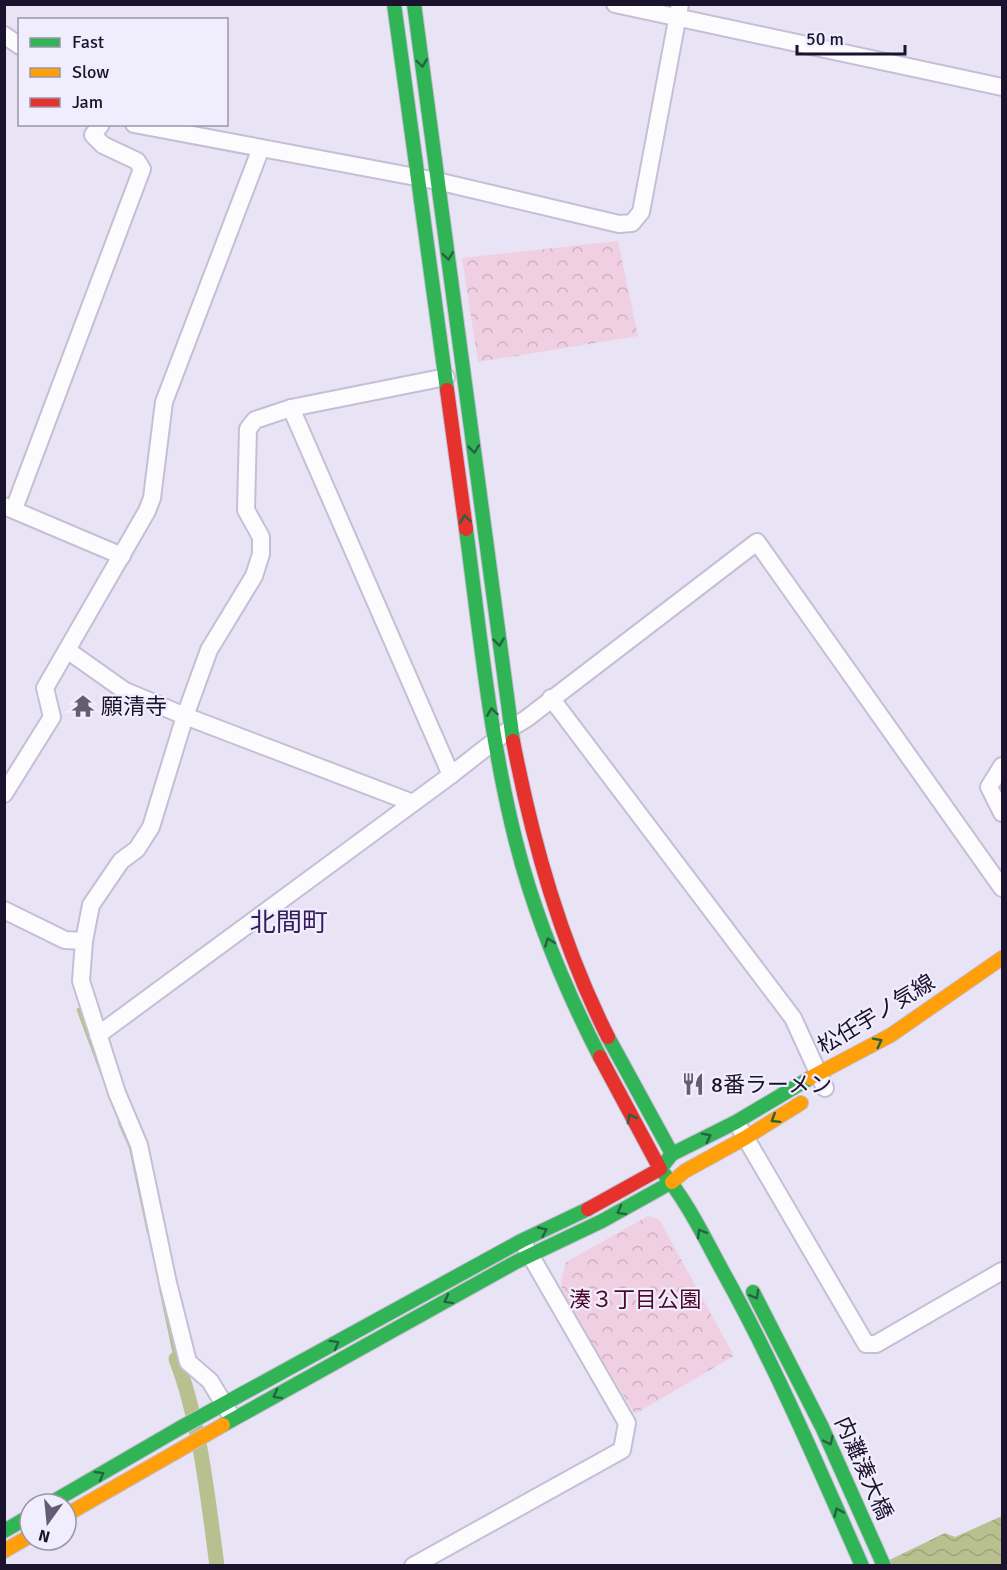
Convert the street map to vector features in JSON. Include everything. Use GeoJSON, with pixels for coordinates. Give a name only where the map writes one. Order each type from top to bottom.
{"type":"FeatureCollection","features":[{"type":"Feature","properties":{"kind":"street"},"geometry":{"type":"LineString","coordinates":[[394,4],[495,740],[510,818],[524,873],[580,1018],[608,1076],[660,1169],[672,1182]]}},
{"type":"Feature","properties":{"kind":"street"},"geometry":{"type":"LineString","coordinates":[[414,4],[511,728],[528,817],[548,890],[572,955],[606,1033],[635,1093],[694,1187]]}},
{"type":"Feature","properties":{"kind":"street"},"geometry":{"type":"LineString","coordinates":[[615,4],[679,11],[1002,87]]}},
{"type":"Feature","properties":{"kind":"street"},"geometry":{"type":"LineString","coordinates":[[145,126],[418,177],[619,224],[632,223],[641,212],[679,11]]}},
{"type":"Feature","properties":{"kind":"street"},"geometry":{"type":"LineString","coordinates":[[4,35],[18,45]]}},
{"type":"Feature","properties":{"kind":"street"},"geometry":{"type":"LineString","coordinates":[[99,126],[93,135],[103,145],[137,161],[142,169],[9,507],[122,556]]}},
{"type":"Feature","properties":{"kind":"street"},"geometry":{"type":"LineString","coordinates":[[4,794],[52,717],[45,688],[147,512],[152,498],[164,402],[261,148]]}},
{"type":"Feature","properties":{"kind":"street"},"geometry":{"type":"LineString","coordinates":[[233,1420],[217,1408],[210,1381],[188,1362],[168,1283],[139,1145],[117,1093],[81,981],[84,941],[91,905],[121,861],[137,849],[151,827],[185,716],[209,650],[254,576],[261,554],[261,537],[246,510],[248,429],[255,420],[291,408],[446,377]]}},
{"type":"Feature","properties":{"kind":"street"},"geometry":{"type":"LineString","coordinates":[[291,408],[451,775]]}},
{"type":"Feature","properties":{"kind":"street"},"geometry":{"type":"LineString","coordinates":[[98,1035],[526,719],[757,542],[1002,888]]}},
{"type":"Feature","properties":{"kind":"street"},"geometry":{"type":"LineString","coordinates":[[67,650],[125,691],[413,803]]}},
{"type":"Feature","properties":{"kind":"street"},"geometry":{"type":"LineString","coordinates":[[551,698],[793,1018],[826,1081]]}},
{"type":"Feature","properties":{"kind":"street"},"geometry":{"type":"LineString","coordinates":[[1002,766],[989,787],[1002,813]]}},
{"type":"Feature","properties":{"kind":"street"},"geometry":{"type":"LineString","coordinates":[[4,910],[65,940],[84,941]]}},
{"type":"Feature","properties":{"kind":"street","name":"松任宇ノ気線"},"geometry":{"type":"LineString","coordinates":[[78,1508],[180,1449],[531,1256],[602,1221],[672,1182],[685,1171],[745,1138],[1002,958]]}},
{"type":"Feature","properties":{"kind":"street","name":"松任宇ノ気線"},"geometry":{"type":"LineString","coordinates":[[660,1169],[672,1154],[826,1081]]}},
{"type":"Feature","properties":{"kind":"street"},"geometry":{"type":"LineString","coordinates":[[736,1122],[866,1344],[876,1344],[1002,1271]]}},
{"type":"Feature","properties":{"kind":"street"},"geometry":{"type":"LineString","coordinates":[[70,1492],[180,1428],[521,1241],[570,1219],[660,1169]]}},
{"type":"Feature","properties":{"kind":"street","name":"内灘湊大橋"},"geometry":{"type":"LineString","coordinates":[[672,1182],[728,1280],[769,1359],[862,1566]]}},
{"type":"Feature","properties":{"kind":"street"},"geometry":{"type":"LineString","coordinates":[[413,1566],[622,1450],[627,1423],[521,1241]]}},
{"type":"Feature","properties":{"kind":"street","name":"内灘湊大橋"},"geometry":{"type":"LineString","coordinates":[[745,1277],[804,1388],[861,1510],[884,1566]]}},
{"type":"Feature","properties":{"kind":"street"},"geometry":{"type":"LineString","coordinates":[[4,1531],[18,1523]]}},
{"type":"Feature","properties":{"kind":"street"},"geometry":{"type":"LineString","coordinates":[[4,1551],[18,1543]]}},
{"type":"Feature","properties":{"kind":"green space"},"geometry":{"type":"Polygon","coordinates":[[[618,241],[638,336],[478,362],[462,258],[618,241]]]}},
{"type":"Feature","properties":{"kind":"green space","name":"湊３丁目公園"},"geometry":{"type":"Polygon","coordinates":[[[648,1216],[659,1219],[734,1356],[635,1414],[565,1300],[562,1281],[566,1262],[648,1216]]]}},
{"type":"Feature","properties":{"kind":"water"},"geometry":{"type":"Polygon","coordinates":[[[1002,1516],[1002,1565],[877,1566],[945,1533],[955,1537],[1002,1516]]]}},
{"type":"Feature","properties":{"kind":"waterway"},"geometry":{"type":"LineString","coordinates":[[79,1010],[102,1072]]}},
{"type":"Feature","properties":{"kind":"waterway"},"geometry":{"type":"LineString","coordinates":[[120,1122],[131,1147],[149,1232]]}},
{"type":"Feature","properties":{"kind":"waterway"},"geometry":{"type":"LineString","coordinates":[[161,1287],[176,1359]]}},
{"type":"Feature","properties":{"kind":"waterway"},"geometry":{"type":"LineString","coordinates":[[176,1359],[197,1434],[217,1566]]}},
{"type":"Feature","properties":{"kind":"traffic: fast"},"geometry":{"type":"LineString","coordinates":[[394,4],[447,390]]}},
{"type":"Feature","properties":{"kind":"traffic: fast"},"geometry":{"type":"LineString","coordinates":[[414,4],[513,741]]}},
{"type":"Feature","properties":{"kind":"traffic: fast"},"geometry":{"type":"LineString","coordinates":[[466,529],[492,726],[516,842],[532,898],[552,952],[600,1057]]}},
{"type":"Feature","properties":{"kind":"traffic: fast"},"geometry":{"type":"LineString","coordinates":[[608,1037],[672,1154]]}},
{"type":"Feature","properties":{"kind":"traffic: fast"},"geometry":{"type":"LineString","coordinates":[[810,1078],[736,1122],[672,1154],[660,1169],[694,1218],[760,1342],[862,1566]]}},
{"type":"Feature","properties":{"kind":"traffic: fast"},"geometry":{"type":"LineString","coordinates":[[223,1425],[516,1262],[602,1221],[672,1182]]}},
{"type":"Feature","properties":{"kind":"traffic: fast"},"geometry":{"type":"LineString","coordinates":[[70,1492],[180,1428],[521,1241],[588,1209]]}},
{"type":"Feature","properties":{"kind":"traffic: fast"},"geometry":{"type":"LineString","coordinates":[[753,1292],[822,1427],[884,1566]]}},
{"type":"Feature","properties":{"kind":"traffic: fast"},"geometry":{"type":"LineString","coordinates":[[4,1531],[18,1523]]}},
{"type":"Feature","properties":{"kind":"traffic: slow"},"geometry":{"type":"LineString","coordinates":[[810,1078],[891,1035],[1002,958]]}},
{"type":"Feature","properties":{"kind":"traffic: slow"},"geometry":{"type":"LineString","coordinates":[[672,1182],[685,1171],[745,1138],[801,1103]]}},
{"type":"Feature","properties":{"kind":"traffic: slow"},"geometry":{"type":"LineString","coordinates":[[78,1508],[223,1425]]}},
{"type":"Feature","properties":{"kind":"traffic: slow"},"geometry":{"type":"LineString","coordinates":[[4,1551],[18,1543]]}},
{"type":"Feature","properties":{"kind":"traffic: jam"},"geometry":{"type":"LineString","coordinates":[[447,390],[466,529]]}},
{"type":"Feature","properties":{"kind":"traffic: jam"},"geometry":{"type":"LineString","coordinates":[[513,741],[539,855],[550,892],[576,966],[608,1037]]}},
{"type":"Feature","properties":{"kind":"traffic: jam"},"geometry":{"type":"LineString","coordinates":[[588,1209],[660,1169],[600,1057]]}},
{"type":"Feature","properties":{"kind":"place","name":"願清寺"},"geometry":{"type":"Point","coordinates":[83,706]}},
{"type":"Feature","properties":{"kind":"place","name":"8番ラーメン"},"geometry":{"type":"Point","coordinates":[693,1084]}},
{"type":"Feature","properties":{"kind":"district","name":"北間町"},"geometry":{"type":"Point","coordinates":[289,923]}}]}
